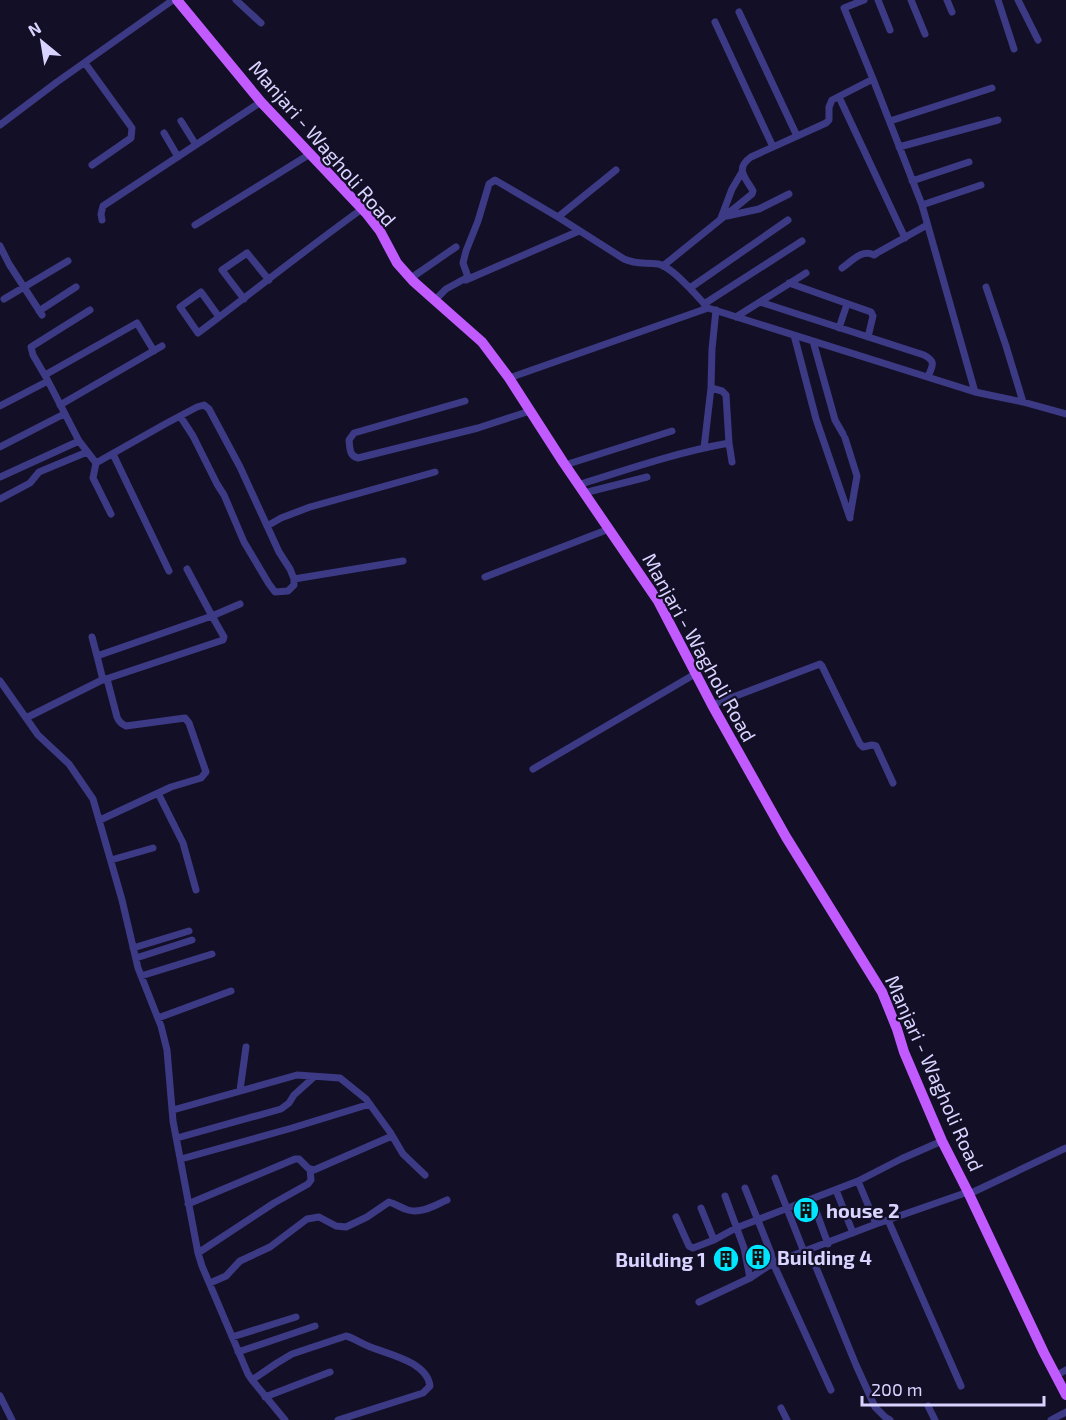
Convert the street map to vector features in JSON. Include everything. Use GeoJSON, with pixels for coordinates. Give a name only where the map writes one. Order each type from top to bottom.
{"type":"FeatureCollection","features":[{"type":"Feature","properties":{"kind":"main road","name":"Manjari - Wagholi Road"},"geometry":{"type":"LineString","coordinates":[[175,0],[261,102],[362,209],[380,231],[397,263],[482,342],[509,378],[581,489],[658,601],[695,674],[786,837],[882,992],[904,1052],[942,1141],[1066,1395]]}},
{"type":"Feature","properties":{"kind":"street"},"geometry":{"type":"LineString","coordinates":[[0,125],[57,82],[175,0]]}},
{"type":"Feature","properties":{"kind":"street"},"geometry":{"type":"LineString","coordinates":[[236,0],[261,23]]}},
{"type":"Feature","properties":{"kind":"street"},"geometry":{"type":"LineString","coordinates":[[864,0],[844,8],[922,206],[975,392]]}},
{"type":"Feature","properties":{"kind":"street"},"geometry":{"type":"LineString","coordinates":[[878,0],[890,30]]}},
{"type":"Feature","properties":{"kind":"street"},"geometry":{"type":"LineString","coordinates":[[911,0],[925,34]]}},
{"type":"Feature","properties":{"kind":"street"},"geometry":{"type":"LineString","coordinates":[[947,0],[952,12]]}},
{"type":"Feature","properties":{"kind":"street"},"geometry":{"type":"LineString","coordinates":[[998,0],[1014,49]]}},
{"type":"Feature","properties":{"kind":"street"},"geometry":{"type":"LineString","coordinates":[[1018,0],[1038,40]]}},
{"type":"Feature","properties":{"kind":"street"},"geometry":{"type":"LineString","coordinates":[[739,12],[797,136]]}},
{"type":"Feature","properties":{"kind":"street"},"geometry":{"type":"LineString","coordinates":[[716,22],[773,147]]}},
{"type":"Feature","properties":{"kind":"street"},"geometry":{"type":"LineString","coordinates":[[84,63],[132,128],[131,138],[92,165]]}},
{"type":"Feature","properties":{"kind":"street"},"geometry":{"type":"LineString","coordinates":[[723,218],[732,189],[746,161],[827,122],[829,104],[832,100],[873,79]]}},
{"type":"Feature","properties":{"kind":"street"},"geometry":{"type":"LineString","coordinates":[[890,121],[992,88]]}},
{"type":"Feature","properties":{"kind":"street"},"geometry":{"type":"LineString","coordinates":[[839,97],[905,238]]}},
{"type":"Feature","properties":{"kind":"street"},"geometry":{"type":"LineString","coordinates":[[102,220],[103,206],[261,102]]}},
{"type":"Feature","properties":{"kind":"street"},"geometry":{"type":"LineString","coordinates":[[899,147],[998,120]]}},
{"type":"Feature","properties":{"kind":"street"},"geometry":{"type":"LineString","coordinates":[[181,121],[196,145]]}},
{"type":"Feature","properties":{"kind":"street"},"geometry":{"type":"LineString","coordinates":[[164,133],[178,157]]}},
{"type":"Feature","properties":{"kind":"street"},"geometry":{"type":"LineString","coordinates":[[195,225],[310,154]]}},
{"type":"Feature","properties":{"kind":"street"},"geometry":{"type":"LineString","coordinates":[[912,181],[969,162]]}},
{"type":"Feature","properties":{"kind":"street"},"geometry":{"type":"LineString","coordinates":[[558,217],[616,171]]}},
{"type":"Feature","properties":{"kind":"street"},"geometry":{"type":"LineString","coordinates":[[663,266],[753,194],[742,172]]}},
{"type":"Feature","properties":{"kind":"street"},"geometry":{"type":"LineString","coordinates":[[435,300],[446,288],[468,276],[463,263],[466,251],[489,184],[492,181],[498,181],[629,261],[663,266],[684,282],[709,308],[975,392],[1066,414]]}},
{"type":"Feature","properties":{"kind":"street"},"geometry":{"type":"LineString","coordinates":[[922,206],[981,185]]}},
{"type":"Feature","properties":{"kind":"street"},"geometry":{"type":"LineString","coordinates":[[723,218],[759,209],[789,194]]}},
{"type":"Feature","properties":{"kind":"street"},"geometry":{"type":"LineString","coordinates":[[219,317],[201,292],[180,307],[198,333],[362,209]]}},
{"type":"Feature","properties":{"kind":"street"},"geometry":{"type":"LineString","coordinates":[[690,288],[788,220]]}},
{"type":"Feature","properties":{"kind":"street"},"geometry":{"type":"LineString","coordinates":[[842,268],[864,253],[874,255],[927,225]]}},
{"type":"Feature","properties":{"kind":"street"},"geometry":{"type":"LineString","coordinates":[[446,288],[579,231]]}},
{"type":"Feature","properties":{"kind":"street"},"geometry":{"type":"LineString","coordinates":[[509,378],[709,308],[802,241]]}},
{"type":"Feature","properties":{"kind":"street"},"geometry":{"type":"LineString","coordinates":[[0,246],[40,313],[76,287]]}},
{"type":"Feature","properties":{"kind":"street"},"geometry":{"type":"LineString","coordinates":[[411,278],[456,247]]}},
{"type":"Feature","properties":{"kind":"street"},"geometry":{"type":"LineString","coordinates":[[244,299],[222,270],[247,252],[268,280]]}},
{"type":"Feature","properties":{"kind":"street"},"geometry":{"type":"LineString","coordinates":[[4,298],[68,261]]}},
{"type":"Feature","properties":{"kind":"street"},"geometry":{"type":"LineString","coordinates":[[736,317],[806,273]]}},
{"type":"Feature","properties":{"kind":"street"},"geometry":{"type":"LineString","coordinates":[[789,283],[869,310],[873,314],[873,319],[868,337]]}},
{"type":"Feature","properties":{"kind":"street"},"geometry":{"type":"LineString","coordinates":[[986,287],[1023,402]]}},
{"type":"Feature","properties":{"kind":"street"},"geometry":{"type":"LineString","coordinates":[[759,302],[924,355],[931,359],[932,366],[928,377]]}},
{"type":"Feature","properties":{"kind":"street"},"geometry":{"type":"LineString","coordinates":[[839,328],[847,304]]}},
{"type":"Feature","properties":{"kind":"street"},"geometry":{"type":"LineString","coordinates":[[704,448],[711,388],[712,349],[709,308]]}},
{"type":"Feature","properties":{"kind":"street"},"geometry":{"type":"LineString","coordinates":[[90,310],[31,347],[33,355],[79,441],[96,463]]}},
{"type":"Feature","properties":{"kind":"street"},"geometry":{"type":"LineString","coordinates":[[0,406],[137,324],[154,351]]}},
{"type":"Feature","properties":{"kind":"street"},"geometry":{"type":"LineString","coordinates":[[794,335],[816,419],[850,518],[857,476],[844,436],[835,420],[813,341]]}},
{"type":"Feature","properties":{"kind":"street"},"geometry":{"type":"LineString","coordinates":[[60,405],[162,346]]}},
{"type":"Feature","properties":{"kind":"street"},"geometry":{"type":"LineString","coordinates":[[711,388],[722,391],[726,395],[732,462]]}},
{"type":"Feature","properties":{"kind":"street"},"geometry":{"type":"LineString","coordinates":[[465,401],[354,433],[349,440],[351,453],[358,458],[478,428],[530,411]]}},
{"type":"Feature","properties":{"kind":"street"},"geometry":{"type":"LineString","coordinates":[[96,463],[180,416],[204,405],[209,409],[240,467],[279,552],[290,568],[294,585],[288,591],[275,592],[269,584],[244,542],[224,495],[180,416]]}},
{"type":"Feature","properties":{"kind":"street"},"geometry":{"type":"LineString","coordinates":[[0,447],[64,414]]}},
{"type":"Feature","properties":{"kind":"street"},"geometry":{"type":"LineString","coordinates":[[565,465],[672,431]]}},
{"type":"Feature","properties":{"kind":"street"},"geometry":{"type":"LineString","coordinates":[[0,477],[79,441]]}},
{"type":"Feature","properties":{"kind":"street"},"geometry":{"type":"LineString","coordinates":[[581,489],[633,467],[729,443]]}},
{"type":"Feature","properties":{"kind":"street"},"geometry":{"type":"LineString","coordinates":[[0,499],[30,483],[39,472],[87,452]]}},
{"type":"Feature","properties":{"kind":"street"},"geometry":{"type":"LineString","coordinates":[[113,454],[169,571]]}},
{"type":"Feature","properties":{"kind":"street"},"geometry":{"type":"LineString","coordinates":[[96,463],[93,478],[111,514]]}},
{"type":"Feature","properties":{"kind":"street"},"geometry":{"type":"LineString","coordinates":[[267,526],[280,518],[310,507],[435,472]]}},
{"type":"Feature","properties":{"kind":"street"},"geometry":{"type":"LineString","coordinates":[[581,489],[648,477]]}},
{"type":"Feature","properties":{"kind":"street"},"geometry":{"type":"LineString","coordinates":[[485,576],[609,529]]}},
{"type":"Feature","properties":{"kind":"street"},"geometry":{"type":"LineString","coordinates":[[294,579],[403,561]]}},
{"type":"Feature","properties":{"kind":"street"},"geometry":{"type":"LineString","coordinates":[[26,718],[105,679],[223,640],[224,636],[187,569]]}},
{"type":"Feature","properties":{"kind":"street"},"geometry":{"type":"LineString","coordinates":[[97,656],[240,604]]}},
{"type":"Feature","properties":{"kind":"street"},"geometry":{"type":"LineString","coordinates":[[92,637],[117,717],[122,725],[185,718],[189,723],[205,768],[205,774],[201,778],[171,787],[100,820]]}},
{"type":"Feature","properties":{"kind":"street"},"geometry":{"type":"LineString","coordinates":[[712,705],[820,664],[860,744],[863,747],[876,746],[893,783]]}},
{"type":"Feature","properties":{"kind":"street"},"geometry":{"type":"LineString","coordinates":[[533,769],[695,674]]}},
{"type":"Feature","properties":{"kind":"street"},"geometry":{"type":"LineString","coordinates":[[0,681],[38,735],[69,764],[93,799],[141,976],[161,1026],[167,1050],[177,1138],[198,1253],[238,1352],[252,1380],[285,1420]]}},
{"type":"Feature","properties":{"kind":"street"},"geometry":{"type":"LineString","coordinates":[[158,793],[183,843],[196,890]]}},
{"type":"Feature","properties":{"kind":"street"},"geometry":{"type":"LineString","coordinates":[[111,860],[153,848]]}},
{"type":"Feature","properties":{"kind":"street"},"geometry":{"type":"LineString","coordinates":[[133,948],[189,931]]}},
{"type":"Feature","properties":{"kind":"street"},"geometry":{"type":"LineString","coordinates":[[136,958],[192,940]]}},
{"type":"Feature","properties":{"kind":"street"},"geometry":{"type":"LineString","coordinates":[[141,976],[213,954]]}},
{"type":"Feature","properties":{"kind":"street"},"geometry":{"type":"LineString","coordinates":[[158,1018],[231,991]]}},
{"type":"Feature","properties":{"kind":"street"},"geometry":{"type":"LineString","coordinates":[[240,1090],[246,1047]]}},
{"type":"Feature","properties":{"kind":"street"},"geometry":{"type":"LineString","coordinates":[[173,1110],[297,1075],[340,1078],[363,1096],[403,1154],[425,1175]]}},
{"type":"Feature","properties":{"kind":"street"},"geometry":{"type":"LineString","coordinates":[[177,1138],[282,1110],[294,1095],[314,1077]]}},
{"type":"Feature","properties":{"kind":"street"},"geometry":{"type":"LineString","coordinates":[[181,1159],[370,1104]]}},
{"type":"Feature","properties":{"kind":"street"},"geometry":{"type":"LineString","coordinates":[[310,1169],[316,1169],[392,1136]]}},
{"type":"Feature","properties":{"kind":"street"},"geometry":{"type":"LineString","coordinates":[[676,1217],[690,1248],[693,1248],[736,1228],[858,1181],[942,1141]]}},
{"type":"Feature","properties":{"kind":"street"},"geometry":{"type":"LineString","coordinates":[[699,1302],[750,1278],[773,1263],[876,1224],[968,1193],[1066,1148]]}},
{"type":"Feature","properties":{"kind":"street"},"geometry":{"type":"LineString","coordinates":[[188,1204],[295,1159],[299,1159],[310,1169],[311,1179],[308,1184],[274,1203],[198,1253]]}},
{"type":"Feature","properties":{"kind":"street"},"geometry":{"type":"LineString","coordinates":[[775,1178],[786,1210],[807,1251],[875,1407],[890,1420]]}},
{"type":"Feature","properties":{"kind":"street"},"geometry":{"type":"LineString","coordinates":[[858,1181],[876,1224]]}},
{"type":"Feature","properties":{"kind":"street"},"geometry":{"type":"LineString","coordinates":[[745,1188],[773,1263],[831,1390]]}},
{"type":"Feature","properties":{"kind":"street"},"geometry":{"type":"LineString","coordinates":[[836,1190],[853,1233]]}},
{"type":"Feature","properties":{"kind":"street"},"geometry":{"type":"LineString","coordinates":[[725,1196],[744,1248],[750,1278]]}},
{"type":"Feature","properties":{"kind":"street"},"geometry":{"type":"LineString","coordinates":[[210,1283],[226,1276],[240,1261],[270,1247],[307,1219],[319,1217],[336,1226],[345,1227],[367,1217],[389,1202],[416,1212],[447,1200]]}},
{"type":"Feature","properties":{"kind":"street"},"geometry":{"type":"LineString","coordinates":[[812,1200],[828,1244]]}},
{"type":"Feature","properties":{"kind":"street"},"geometry":{"type":"LineString","coordinates":[[701,1208],[714,1239]]}},
{"type":"Feature","properties":{"kind":"street"},"geometry":{"type":"LineString","coordinates":[[888,1220],[962,1386]]}},
{"type":"Feature","properties":{"kind":"street"},"geometry":{"type":"LineString","coordinates":[[232,1337],[296,1317]]}},
{"type":"Feature","properties":{"kind":"street"},"geometry":{"type":"LineString","coordinates":[[238,1352],[315,1326]]}},
{"type":"Feature","properties":{"kind":"street"},"geometry":{"type":"LineString","coordinates":[[252,1380],[292,1354],[346,1336],[406,1360],[429,1380],[430,1386],[423,1393],[338,1420]]}},
{"type":"Feature","properties":{"kind":"street"},"geometry":{"type":"LineString","coordinates":[[1055,1376],[1066,1370]]}},
{"type":"Feature","properties":{"kind":"street"},"geometry":{"type":"LineString","coordinates":[[266,1397],[330,1372]]}},
{"type":"Feature","properties":{"kind":"street"},"geometry":{"type":"LineString","coordinates":[[0,1396],[12,1420]]}},
{"type":"Feature","properties":{"kind":"street"},"geometry":{"type":"LineString","coordinates":[[928,1406],[935,1420]]}},
{"type":"Feature","properties":{"kind":"street"},"geometry":{"type":"LineString","coordinates":[[781,1408],[787,1420]]}},
{"type":"Feature","properties":{"kind":"street"},"geometry":{"type":"LineString","coordinates":[[1051,1420],[1066,1412]]}},
{"type":"Feature","properties":{"kind":"place","name":"house 2"},"geometry":{"type":"Point","coordinates":[806,1210]}},
{"type":"Feature","properties":{"kind":"place","name":"Building 4"},"geometry":{"type":"Point","coordinates":[758,1257]}},
{"type":"Feature","properties":{"kind":"place","name":"Building 1"},"geometry":{"type":"Point","coordinates":[726,1259]}}]}
